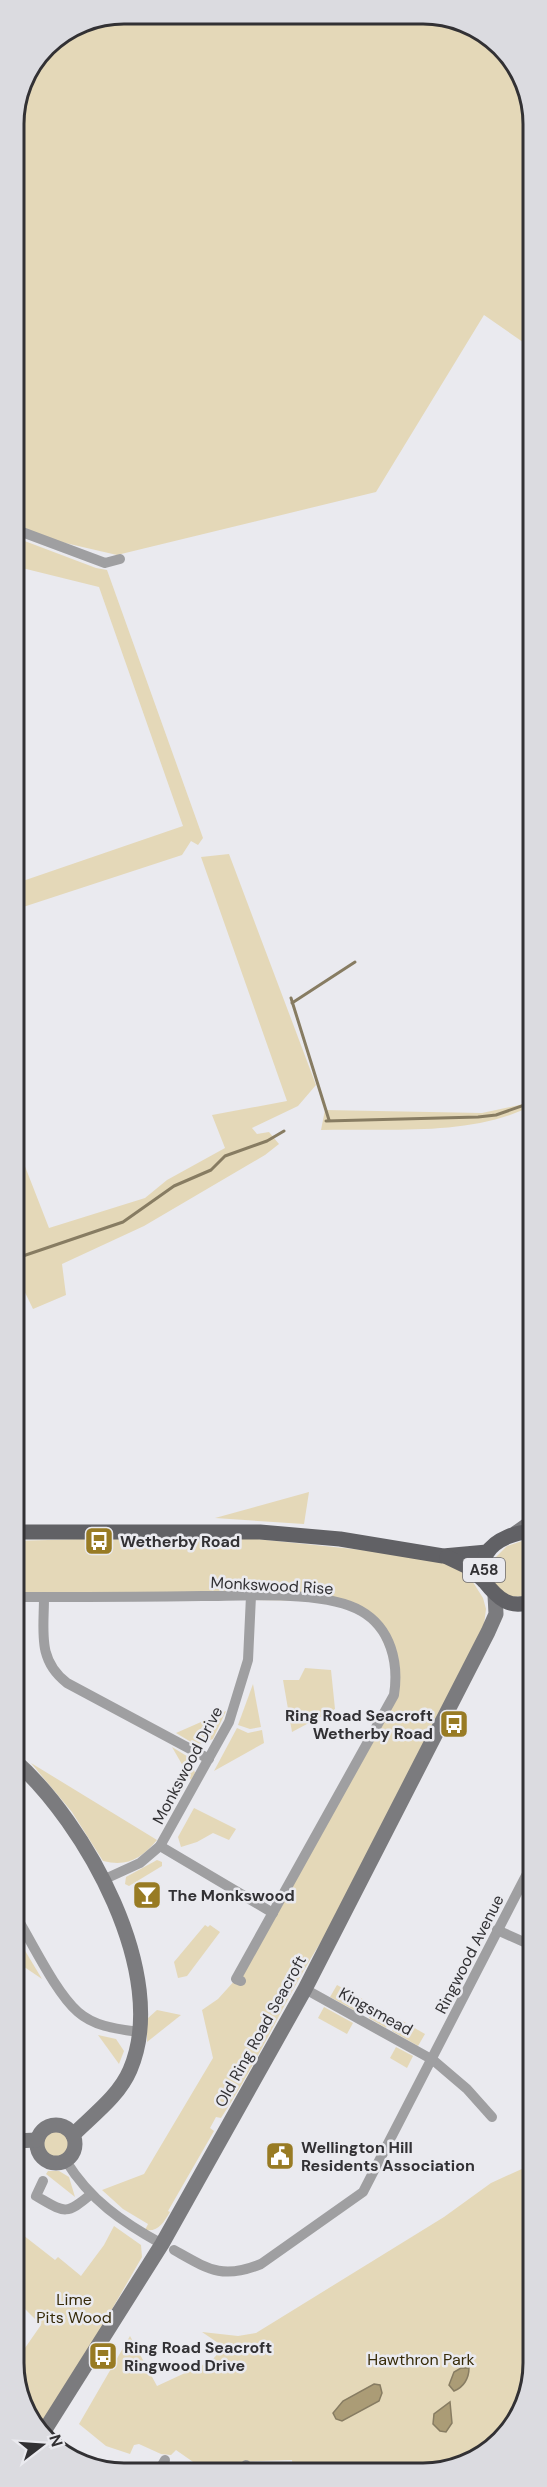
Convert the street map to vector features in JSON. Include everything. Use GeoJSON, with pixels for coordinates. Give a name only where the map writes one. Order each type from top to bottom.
{"type":"FeatureCollection","features":[{"type":"Feature","properties":{"kind":"main road"},"geometry":{"type":"LineString","coordinates":[[516,1533],[523,1528]]}},
{"type":"Feature","properties":{"kind":"main road","name":"A58"},"geometry":{"type":"LineString","coordinates":[[24,1532],[260,1532],[339,1539],[443,1556],[487,1552],[516,1533],[523,1533]]}},
{"type":"Feature","properties":{"kind":"main road","name":"A58"},"geometry":{"type":"LineString","coordinates":[[484,1581],[487,1552]]}},
{"type":"Feature","properties":{"kind":"main road","name":"A58"},"geometry":{"type":"LineString","coordinates":[[443,1556],[470,1568],[495,1595],[509,1604],[518,1606]]}},
{"type":"Feature","properties":{"kind":"main road","name":"Old Ring Road Seacroft"},"geometry":{"type":"LineString","coordinates":[[55,2415],[168,2247],[488,1632],[496,1614],[495,1595]]}},
{"type":"Feature","properties":{"kind":"main road"},"geometry":{"type":"LineString","coordinates":[[518,1606],[523,1604]]}},
{"type":"Feature","properties":{"kind":"main road","name":"Old Ring Road Seacroft"},"geometry":{"type":"LineString","coordinates":[[488,1632],[518,1606]]}},
{"type":"Feature","properties":{"kind":"main road"},"geometry":{"type":"LineString","coordinates":[[24,1771],[65,1816],[105,1879],[128,1944],[137,1986],[139,2032],[134,2059],[114,2094],[73,2134]]}},
{"type":"Feature","properties":{"kind":"main road"},"geometry":{"type":"LineString","coordinates":[[52,2125],[63,2126],[73,2134],[75,2147],[66,2161],[57,2164],[46,2160],[39,2152],[37,2140],[42,2131],[52,2125]]}},
{"type":"Feature","properties":{"kind":"main road"},"geometry":{"type":"LineString","coordinates":[[24,2141],[37,2140]]}},
{"type":"Feature","properties":{"kind":"street"},"geometry":{"type":"LineString","coordinates":[[24,533],[105,563],[120,559]]}},
{"type":"Feature","properties":{"kind":"street","name":"Monkswood Rise"},"geometry":{"type":"LineString","coordinates":[[24,1597],[251,1596],[329,1601],[362,1611],[386,1636],[393,1652],[396,1671],[394,1695],[236,1979],[241,1981]]}},
{"type":"Feature","properties":{"kind":"street","name":"Monkswood Drive"},"geometry":{"type":"LineString","coordinates":[[105,1879],[140,1863],[160,1846],[232,1715],[244,1678],[250,1641],[251,1596]]}},
{"type":"Feature","properties":{"kind":"street"},"geometry":{"type":"LineString","coordinates":[[44,1597],[44,1646],[47,1661],[54,1674],[209,1759]]}},
{"type":"Feature","properties":{"kind":"street"},"geometry":{"type":"LineString","coordinates":[[160,1846],[273,1913]]}},
{"type":"Feature","properties":{"kind":"street","name":"Ringwood Avenue"},"geometry":{"type":"LineString","coordinates":[[66,2161],[90,2195],[118,2219],[208,2270],[243,2271],[261,2264],[363,2192],[434,2060],[523,1881]]}},
{"type":"Feature","properties":{"kind":"street"},"geometry":{"type":"LineString","coordinates":[[24,1930],[59,1988],[78,2012],[100,2025],[139,2032]]}},
{"type":"Feature","properties":{"kind":"street"},"geometry":{"type":"LineString","coordinates":[[497,1930],[523,1942]]}},
{"type":"Feature","properties":{"kind":"street","name":"Kingsmead"},"geometry":{"type":"LineString","coordinates":[[304,1989],[434,2060],[467,2089],[492,2117]]}},
{"type":"Feature","properties":{"kind":"street"},"geometry":{"type":"LineString","coordinates":[[43,2181],[36,2196],[63,2211],[70,2211],[90,2195]]}},
{"type":"Feature","properties":{"kind":"green space"},"geometry":{"type":"Polygon","coordinates":[[[124,24],[423,24],[443,26],[461,32],[473,37],[489,49],[506,68],[513,80],[522,111],[523,342],[484,315],[376,492],[117,555],[24,531],[24,117],[27,98],[34,80],[45,63],[74,37],[92,29],[124,24]]]}},
{"type":"Feature","properties":{"kind":"green space"},"geometry":{"type":"Polygon","coordinates":[[[24,541],[107,570],[203,838],[198,845],[191,841],[182,855],[24,907],[24,881],[183,826],[99,587],[24,568],[24,541]]]}},
{"type":"Feature","properties":{"kind":"green space"},"geometry":{"type":"Polygon","coordinates":[[[229,854],[316,1085],[298,1106],[252,1128],[257,1134],[269,1132],[279,1144],[265,1155],[144,1226],[62,1264],[66,1295],[33,1309],[24,1290],[24,1164],[49,1228],[145,1198],[167,1180],[225,1148],[212,1115],[287,1101],[201,857],[229,854]]]}},
{"type":"Feature","properties":{"kind":"green space"},"geometry":{"type":"Polygon","coordinates":[[[523,1104],[523,1109],[509,1115],[457,1126],[402,1130],[321,1130],[325,1110],[482,1113],[523,1104]]]}},
{"type":"Feature","properties":{"kind":"green space"},"geometry":{"type":"Polygon","coordinates":[[[309,1492],[304,1524],[215,1518],[309,1492]]]}},
{"type":"Feature","properties":{"kind":"green space"},"geometry":{"type":"Polygon","coordinates":[[[257,1539],[430,1557],[464,1572],[483,1598],[486,1609],[484,1625],[326,1934],[235,2096],[221,2118],[216,2117],[210,2128],[214,2131],[168,2211],[170,2212],[160,2226],[154,2230],[145,2230],[148,2224],[123,2209],[102,2190],[144,2174],[213,2058],[202,2010],[218,1999],[236,1979],[385,1714],[396,1671],[374,1621],[329,1601],[24,1597],[24,1541],[257,1539]]]}},
{"type":"Feature","properties":{"kind":"green space"},"geometry":{"type":"Polygon","coordinates":[[[523,1541],[523,1596],[508,1597],[490,1579],[491,1562],[507,1546],[523,1541]]]}},
{"type":"Feature","properties":{"kind":"green space"},"geometry":{"type":"Polygon","coordinates":[[[305,1668],[331,1670],[335,1709],[292,1732],[283,1680],[299,1680],[305,1668]]]}},
{"type":"Feature","properties":{"kind":"green space"},"geometry":{"type":"Polygon","coordinates":[[[253,1684],[261,1727],[250,1729],[238,1725],[253,1684]]]}},
{"type":"Feature","properties":{"kind":"green space"},"geometry":{"type":"Polygon","coordinates":[[[226,1711],[213,1739],[196,1745],[176,1733],[226,1711]]]}},
{"type":"Feature","properties":{"kind":"green space"},"geometry":{"type":"Polygon","coordinates":[[[237,1728],[248,1733],[262,1730],[264,1743],[214,1771],[237,1728]]]}},
{"type":"Feature","properties":{"kind":"green space"},"geometry":{"type":"Polygon","coordinates":[[[172,1747],[190,1758],[195,1773],[191,1780],[172,1747]]]}},
{"type":"Feature","properties":{"kind":"green space"},"geometry":{"type":"Polygon","coordinates":[[[31,1763],[157,1840],[133,1860],[119,1863],[103,1861],[72,1812],[31,1763]]]}},
{"type":"Feature","properties":{"kind":"green space"},"geometry":{"type":"Polygon","coordinates":[[[194,1808],[236,1829],[229,1840],[213,1833],[197,1842],[181,1847],[178,1837],[194,1808]]]}},
{"type":"Feature","properties":{"kind":"green space"},"geometry":{"type":"Polygon","coordinates":[[[157,1860],[162,1862],[162,1866],[129,1886],[125,1884],[126,1877],[157,1860]]]}},
{"type":"Feature","properties":{"kind":"green space"},"geometry":{"type":"Polygon","coordinates":[[[205,1925],[208,1927],[210,1925],[220,1932],[187,1976],[178,1978],[174,1962],[205,1925]]]}},
{"type":"Feature","properties":{"kind":"green space"},"geometry":{"type":"Polygon","coordinates":[[[24,1949],[42,1979],[24,1967],[24,1949]]]}},
{"type":"Feature","properties":{"kind":"green space"},"geometry":{"type":"Polygon","coordinates":[[[337,1985],[368,2002],[361,2014],[330,1997],[337,1985]]]}},
{"type":"Feature","properties":{"kind":"green space"},"geometry":{"type":"Polygon","coordinates":[[[375,2006],[392,2016],[386,2028],[369,2018],[375,2006]]]}},
{"type":"Feature","properties":{"kind":"green space"},"geometry":{"type":"Polygon","coordinates":[[[324,2007],[353,2023],[347,2034],[318,2018],[324,2007]]]}},
{"type":"Feature","properties":{"kind":"green space"},"geometry":{"type":"Polygon","coordinates":[[[157,2010],[181,2015],[147,2042],[147,2019],[157,2010]]]}},
{"type":"Feature","properties":{"kind":"green space"},"geometry":{"type":"Polygon","coordinates":[[[399,2019],[425,2034],[418,2046],[392,2031],[399,2019]]]}},
{"type":"Feature","properties":{"kind":"green space"},"geometry":{"type":"Polygon","coordinates":[[[98,2035],[116,2039],[124,2051],[119,2064],[98,2035]]]}},
{"type":"Feature","properties":{"kind":"green space"},"geometry":{"type":"Polygon","coordinates":[[[396,2047],[413,2056],[407,2068],[390,2058],[396,2047]]]}},
{"type":"Feature","properties":{"kind":"green space"},"geometry":{"type":"Polygon","coordinates":[[[57,2131],[66,2135],[70,2144],[66,2153],[57,2157],[48,2153],[44,2144],[48,2135],[57,2131]]]}},
{"type":"Feature","properties":{"kind":"green space","name":"Hawthron Park"},"geometry":{"type":"Polygon","coordinates":[[[523,2168],[523,2370],[520,2389],[510,2413],[489,2438],[473,2450],[455,2458],[423,2463],[292,2463],[292,2460],[195,2463],[176,2450],[171,2455],[161,2454],[139,2444],[134,2445],[130,2454],[106,2446],[79,2424],[130,2336],[157,2386],[211,2361],[224,2347],[202,2332],[238,2336],[256,2333],[444,2217],[491,2183],[523,2168]]]}},
{"type":"Feature","properties":{"kind":"green space"},"geometry":{"type":"Polygon","coordinates":[[[48,2171],[59,2171],[69,2177],[75,2197],[46,2174],[48,2171]]]}},
{"type":"Feature","properties":{"kind":"green space","name":"Lime Pits Wood"},"geometry":{"type":"Polygon","coordinates":[[[114,2226],[141,2245],[142,2257],[85,2356],[48,2415],[38,2415],[27,2389],[25,2376],[24,2349],[41,2325],[24,2308],[24,2236],[55,2260],[58,2257],[81,2276],[104,2245],[114,2226]]]}},
{"type":"Feature","properties":{"kind":"shaded area"},"geometry":{"type":"Polygon","coordinates":[[[461,2368],[469,2368],[468,2375],[463,2385],[454,2391],[449,2385],[454,2372],[461,2368]]]}},
{"type":"Feature","properties":{"kind":"shaded area"},"geometry":{"type":"Polygon","coordinates":[[[374,2384],[380,2385],[382,2393],[379,2401],[342,2421],[336,2419],[333,2413],[343,2401],[374,2384]]]}},
{"type":"Feature","properties":{"kind":"shaded area"},"geometry":{"type":"Polygon","coordinates":[[[450,2402],[452,2423],[446,2432],[440,2431],[433,2424],[434,2414],[450,2402]]]}},
{"type":"Feature","properties":{"kind":"waterway"},"geometry":{"type":"LineString","coordinates":[[292,1003],[355,962]]}},
{"type":"Feature","properties":{"kind":"waterway"},"geometry":{"type":"LineString","coordinates":[[291,998],[329,1120]]}},
{"type":"Feature","properties":{"kind":"waterway"},"geometry":{"type":"LineString","coordinates":[[326,1121],[478,1117],[496,1115],[523,1106]]}},
{"type":"Feature","properties":{"kind":"waterway"},"geometry":{"type":"LineString","coordinates":[[24,1256],[123,1222],[174,1186],[211,1170],[225,1156],[267,1141],[284,1131]]}},
{"type":"Feature","properties":{"kind":"place","name":"Wetherby Road"},"geometry":{"type":"Point","coordinates":[99,1541]}},
{"type":"Feature","properties":{"kind":"place","name":"Ring Road Seacroft Wetherby Road"},"geometry":{"type":"Point","coordinates":[454,1724]}},
{"type":"Feature","properties":{"kind":"place","name":"The Monkswood"},"geometry":{"type":"Point","coordinates":[147,1895]}},
{"type":"Feature","properties":{"kind":"place","name":"Wellington Hill Residents Association"},"geometry":{"type":"Point","coordinates":[280,2156]}},
{"type":"Feature","properties":{"kind":"place","name":"Ring Road Seacroft Ringwood Drive"},"geometry":{"type":"Point","coordinates":[103,2356]}}]}
